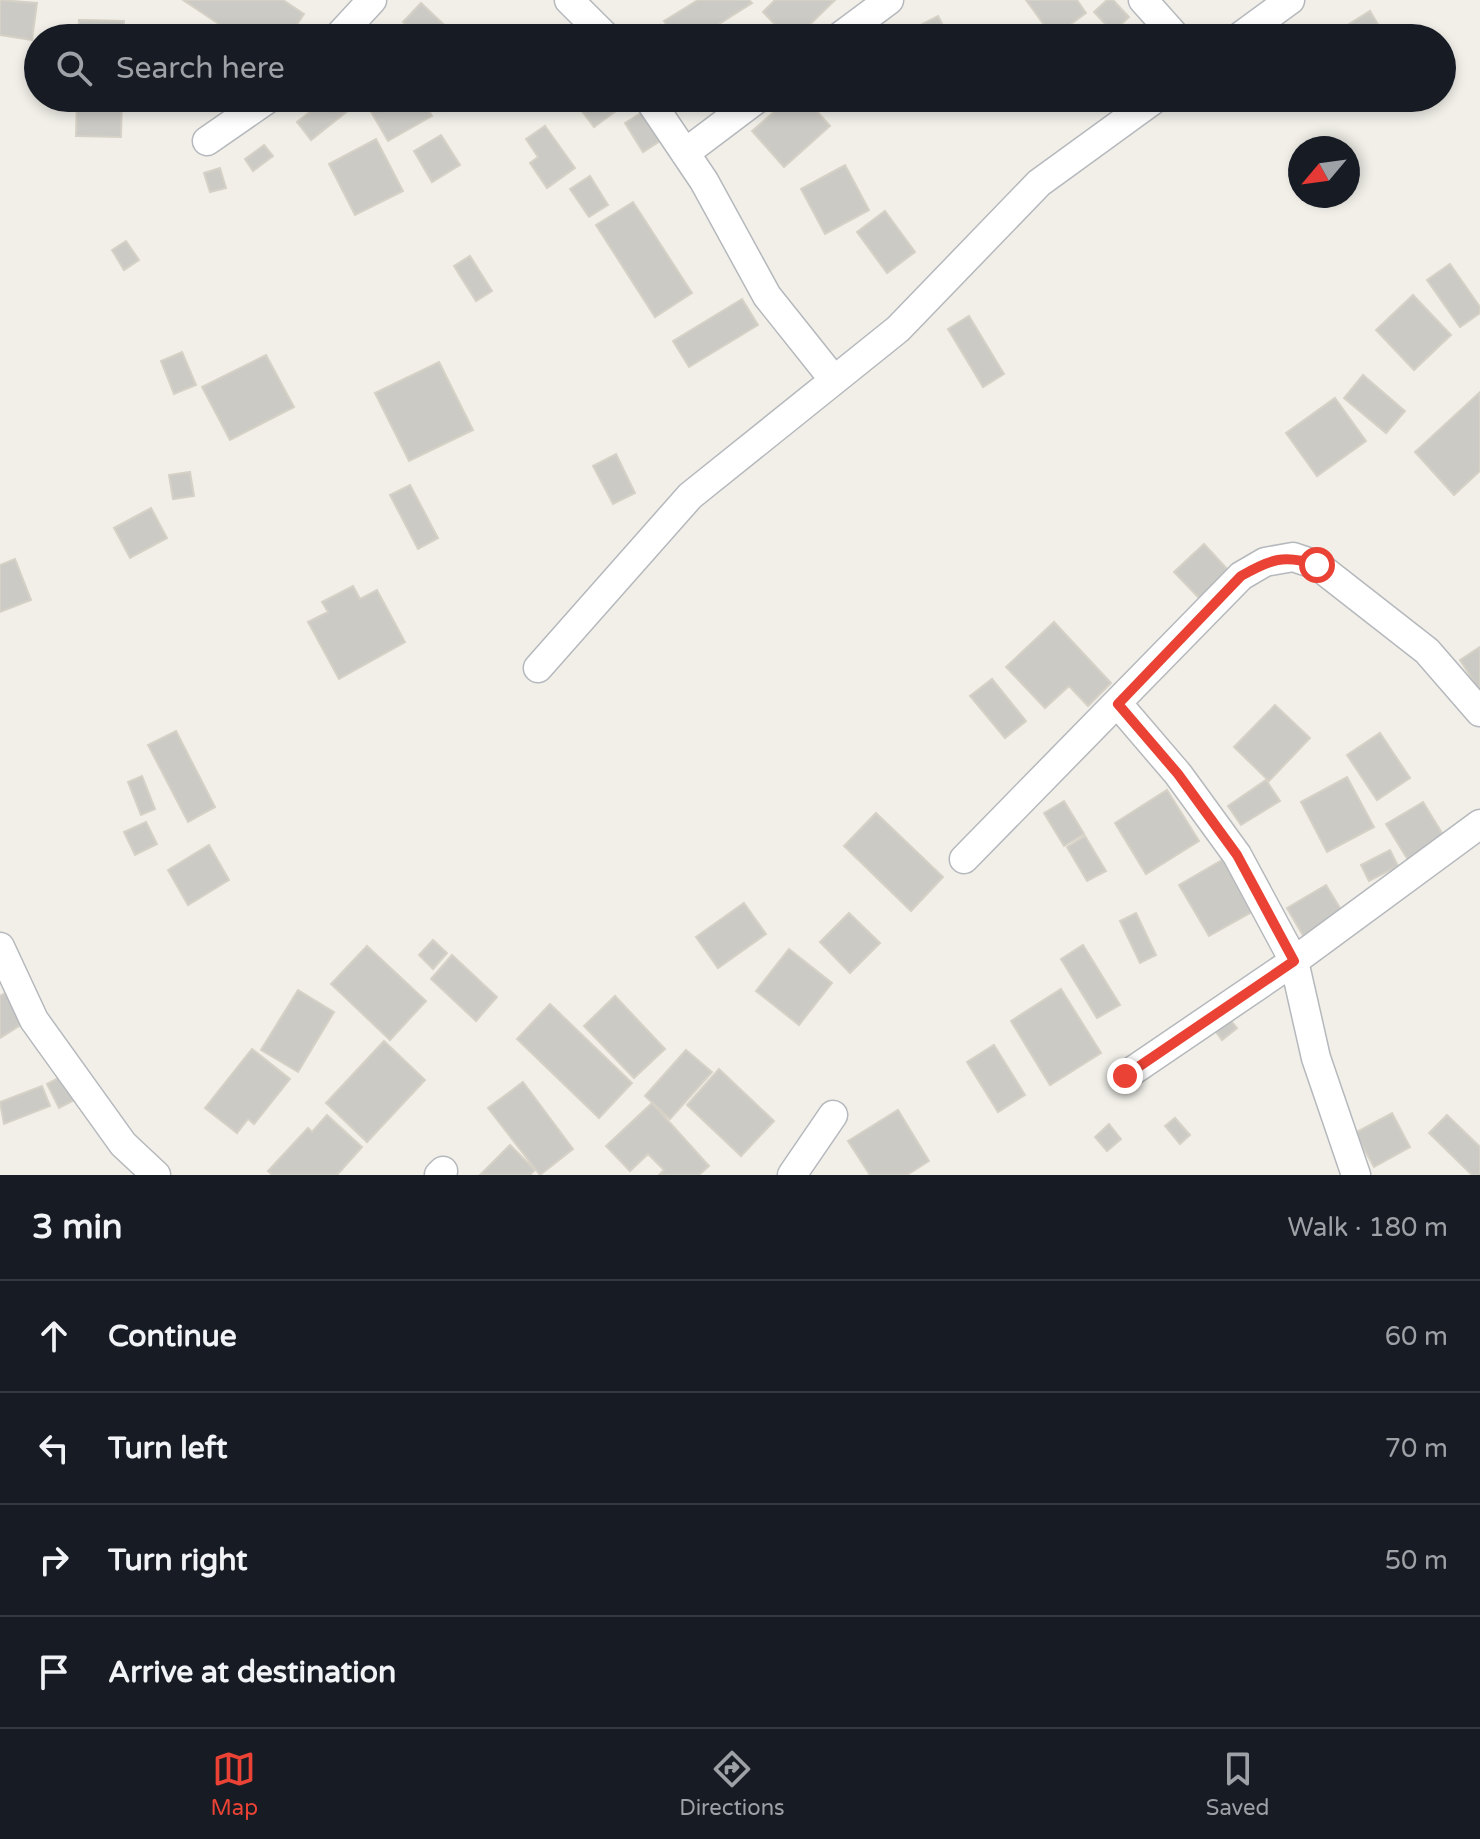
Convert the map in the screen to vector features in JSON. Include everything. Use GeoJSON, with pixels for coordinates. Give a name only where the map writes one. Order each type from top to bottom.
{"type":"FeatureCollection","features":[{"type":"Feature","properties":{"kind":"street"},"geometry":{"type":"LineString","coordinates":[[350,24],[372,0]]}},
{"type":"Feature","properties":{"kind":"street"},"geometry":{"type":"LineString","coordinates":[[569,0],[593,24]]}},
{"type":"Feature","properties":{"kind":"street"},"geometry":{"type":"LineString","coordinates":[[857,24],[889,0]]}},
{"type":"Feature","properties":{"kind":"street"},"geometry":{"type":"LineString","coordinates":[[1143,0],[1164,24]]}},
{"type":"Feature","properties":{"kind":"street"},"geometry":{"type":"LineString","coordinates":[[1257,24],[1290,0]]}},
{"type":"Feature","properties":{"kind":"street"},"geometry":{"type":"LineString","coordinates":[[207,141],[249,112]]}},
{"type":"Feature","properties":{"kind":"street"},"geometry":{"type":"LineString","coordinates":[[657,112],[685,153],[767,296],[834,380]]}},
{"type":"Feature","properties":{"kind":"street"},"geometry":{"type":"LineString","coordinates":[[685,153],[739,112]]}},
{"type":"Feature","properties":{"kind":"street"},"geometry":{"type":"LineString","coordinates":[[538,668],[690,496],[898,329],[1039,183],[1137,112]]}},
{"type":"Feature","properties":{"kind":"street"},"geometry":{"type":"LineString","coordinates":[[964,859],[1241,576],[1265,562],[1293,557],[1317,565],[1427,651],[1480,712]]}},
{"type":"Feature","properties":{"kind":"street"},"geometry":{"type":"LineString","coordinates":[[1118,704],[1178,774],[1237,855],[1294,961],[1316,1058],[1356,1175]]}},
{"type":"Feature","properties":{"kind":"street"},"geometry":{"type":"LineString","coordinates":[[1125,1076],[1294,961],[1480,824]]}},
{"type":"Feature","properties":{"kind":"street"},"geometry":{"type":"LineString","coordinates":[[0,947],[34,1020],[123,1144],[156,1175]]}},
{"type":"Feature","properties":{"kind":"street"},"geometry":{"type":"LineString","coordinates":[[792,1175],[833,1115]]}},
{"type":"Feature","properties":{"kind":"building"},"geometry":{"type":"Polygon","coordinates":[[[0,0],[37,3],[34,24],[24,24],[24,39],[0,35],[0,0]]]}},
{"type":"Feature","properties":{"kind":"building"},"geometry":{"type":"Polygon","coordinates":[[[183,0],[283,0],[304,14],[297,24],[219,24],[183,0]]]}},
{"type":"Feature","properties":{"kind":"building"},"geometry":{"type":"Polygon","coordinates":[[[698,0],[749,0],[752,3],[719,24],[666,24],[664,21],[698,0]]]}},
{"type":"Feature","properties":{"kind":"building"},"geometry":{"type":"Polygon","coordinates":[[[775,0],[835,0],[810,24],[775,24],[763,12],[775,0]]]}},
{"type":"Feature","properties":{"kind":"building"},"geometry":{"type":"Polygon","coordinates":[[[1026,0],[1077,0],[1086,13],[1071,24],[1044,24],[1026,0]]]}},
{"type":"Feature","properties":{"kind":"building"},"geometry":{"type":"Polygon","coordinates":[[[1107,0],[1113,0],[1129,17],[1122,24],[1105,24],[1094,12],[1107,0]]]}},
{"type":"Feature","properties":{"kind":"building"},"geometry":{"type":"Polygon","coordinates":[[[421,3],[443,24],[405,24],[403,22],[421,3]]]}},
{"type":"Feature","properties":{"kind":"building"},"geometry":{"type":"Polygon","coordinates":[[[1370,11],[1378,24],[1349,24],[1370,11]]]}},
{"type":"Feature","properties":{"kind":"building"},"geometry":{"type":"Polygon","coordinates":[[[938,16],[942,24],[923,24],[938,16]]]}},
{"type":"Feature","properties":{"kind":"building"},"geometry":{"type":"Polygon","coordinates":[[[79,20],[124,21],[124,24],[79,24],[79,20]]]}},
{"type":"Feature","properties":{"kind":"building"},"geometry":{"type":"Polygon","coordinates":[[[77,112],[122,112],[121,137],[76,136],[77,112]]]}},
{"type":"Feature","properties":{"kind":"building"},"geometry":{"type":"Polygon","coordinates":[[[310,112],[346,112],[311,140],[297,122],[310,112]]]}},
{"type":"Feature","properties":{"kind":"building"},"geometry":{"type":"Polygon","coordinates":[[[371,112],[430,112],[432,116],[388,141],[371,112]]]}},
{"type":"Feature","properties":{"kind":"building"},"geometry":{"type":"Polygon","coordinates":[[[583,112],[615,112],[594,127],[583,112]]]}},
{"type":"Feature","properties":{"kind":"building"},"geometry":{"type":"Polygon","coordinates":[[[643,112],[654,112],[668,136],[643,152],[625,123],[643,112]]]}},
{"type":"Feature","properties":{"kind":"building"},"geometry":{"type":"Polygon","coordinates":[[[774,112],[818,112],[830,126],[784,167],[752,131],[774,112]]]}},
{"type":"Feature","properties":{"kind":"building"},"geometry":{"type":"Polygon","coordinates":[[[545,126],[575,168],[547,188],[530,163],[538,157],[526,139],[545,126]]]}},
{"type":"Feature","properties":{"kind":"building"},"geometry":{"type":"Polygon","coordinates":[[[441,135],[460,165],[432,182],[414,151],[441,135]]]}},
{"type":"Feature","properties":{"kind":"building"},"geometry":{"type":"Polygon","coordinates":[[[376,139],[403,191],[355,215],[329,164],[376,139]]]}},
{"type":"Feature","properties":{"kind":"building"},"geometry":{"type":"Polygon","coordinates":[[[264,145],[273,156],[253,171],[245,159],[264,145]]]}},
{"type":"Feature","properties":{"kind":"building"},"geometry":{"type":"Polygon","coordinates":[[[845,165],[869,210],[825,234],[801,189],[845,165]]]}},
{"type":"Feature","properties":{"kind":"building"},"geometry":{"type":"Polygon","coordinates":[[[220,168],[226,188],[210,192],[204,173],[220,168]]]}},
{"type":"Feature","properties":{"kind":"building"},"geometry":{"type":"Polygon","coordinates":[[[590,176],[608,205],[589,217],[570,189],[590,176]]]}},
{"type":"Feature","properties":{"kind":"building"},"geometry":{"type":"Polygon","coordinates":[[[633,202],[692,293],[655,317],[596,225],[633,202]]]}},
{"type":"Feature","properties":{"kind":"building"},"geometry":{"type":"Polygon","coordinates":[[[885,211],[915,252],[887,273],[857,232],[885,211]]]}},
{"type":"Feature","properties":{"kind":"building"},"geometry":{"type":"Polygon","coordinates":[[[126,241],[139,260],[124,270],[112,250],[126,241]]]}},
{"type":"Feature","properties":{"kind":"building"},"geometry":{"type":"Polygon","coordinates":[[[470,256],[492,291],[476,301],[454,266],[470,256]]]}},
{"type":"Feature","properties":{"kind":"building"},"geometry":{"type":"Polygon","coordinates":[[[1450,264],[1480,307],[1480,313],[1460,327],[1427,280],[1450,264]]]}},
{"type":"Feature","properties":{"kind":"building"},"geometry":{"type":"Polygon","coordinates":[[[1413,295],[1451,335],[1414,370],[1376,330],[1413,295]]]}},
{"type":"Feature","properties":{"kind":"building"},"geometry":{"type":"Polygon","coordinates":[[[742,299],[758,325],[689,367],[673,341],[742,299]]]}},
{"type":"Feature","properties":{"kind":"building"},"geometry":{"type":"Polygon","coordinates":[[[969,316],[1004,374],[983,387],[948,329],[969,316]]]}},
{"type":"Feature","properties":{"kind":"building"},"geometry":{"type":"Polygon","coordinates":[[[182,352],[196,385],[174,394],[161,361],[182,352]]]}},
{"type":"Feature","properties":{"kind":"building"},"geometry":{"type":"Polygon","coordinates":[[[266,355],[294,407],[230,440],[202,387],[266,355]]]}},
{"type":"Feature","properties":{"kind":"building"},"geometry":{"type":"Polygon","coordinates":[[[439,362],[473,430],[409,461],[375,393],[439,362]]]}},
{"type":"Feature","properties":{"kind":"building"},"geometry":{"type":"Polygon","coordinates":[[[1363,375],[1405,411],[1386,433],[1344,398],[1363,375]]]}},
{"type":"Feature","properties":{"kind":"building"},"geometry":{"type":"Polygon","coordinates":[[[1480,392],[1480,471],[1454,495],[1415,452],[1480,392]]]}},
{"type":"Feature","properties":{"kind":"building"},"geometry":{"type":"Polygon","coordinates":[[[1335,398],[1366,441],[1317,476],[1286,433],[1335,398]]]}},
{"type":"Feature","properties":{"kind":"building"},"geometry":{"type":"Polygon","coordinates":[[[616,454],[635,493],[613,504],[593,466],[616,454]]]}},
{"type":"Feature","properties":{"kind":"building"},"geometry":{"type":"Polygon","coordinates":[[[190,472],[194,496],[173,499],[169,475],[190,472]]]}},
{"type":"Feature","properties":{"kind":"building"},"geometry":{"type":"Polygon","coordinates":[[[410,485],[438,538],[418,549],[390,495],[410,485]]]}},
{"type":"Feature","properties":{"kind":"building"},"geometry":{"type":"Polygon","coordinates":[[[151,508],[167,538],[130,558],[114,528],[151,508]]]}},
{"type":"Feature","properties":{"kind":"building"},"geometry":{"type":"Polygon","coordinates":[[[1204,544],[1229,571],[1200,599],[1174,572],[1204,544]]]}},
{"type":"Feature","properties":{"kind":"building"},"geometry":{"type":"Polygon","coordinates":[[[15,559],[31,600],[0,612],[0,565],[15,559]]]}},
{"type":"Feature","properties":{"kind":"building"},"geometry":{"type":"Polygon","coordinates":[[[353,586],[360,599],[377,590],[405,642],[339,679],[308,622],[328,612],[322,602],[353,586]]]}},
{"type":"Feature","properties":{"kind":"building"},"geometry":{"type":"Polygon","coordinates":[[[1054,622],[1111,683],[1088,706],[1069,686],[1045,708],[1006,667],[1054,622]]]}},
{"type":"Feature","properties":{"kind":"building"},"geometry":{"type":"Polygon","coordinates":[[[1480,647],[1480,691],[1460,660],[1480,647]]]}},
{"type":"Feature","properties":{"kind":"building"},"geometry":{"type":"Polygon","coordinates":[[[992,679],[1026,721],[1005,738],[970,696],[992,679]]]}},
{"type":"Feature","properties":{"kind":"building"},"geometry":{"type":"Polygon","coordinates":[[[1275,705],[1310,738],[1269,781],[1234,747],[1275,705]]]}},
{"type":"Feature","properties":{"kind":"building"},"geometry":{"type":"Polygon","coordinates":[[[176,731],[215,807],[188,822],[148,745],[176,731]]]}},
{"type":"Feature","properties":{"kind":"building"},"geometry":{"type":"Polygon","coordinates":[[[1380,733],[1410,778],[1377,800],[1347,755],[1380,733]]]}},
{"type":"Feature","properties":{"kind":"building"},"geometry":{"type":"Polygon","coordinates":[[[142,776],[155,809],[141,815],[128,782],[142,776]]]}},
{"type":"Feature","properties":{"kind":"building"},"geometry":{"type":"Polygon","coordinates":[[[1347,777],[1374,827],[1327,852],[1301,802],[1347,777]]]}},
{"type":"Feature","properties":{"kind":"building"},"geometry":{"type":"Polygon","coordinates":[[[1266,780],[1280,801],[1241,825],[1228,806],[1266,780]]]}},
{"type":"Feature","properties":{"kind":"building"},"geometry":{"type":"Polygon","coordinates":[[[1167,790],[1199,841],[1146,874],[1115,823],[1167,790]]]}},
{"type":"Feature","properties":{"kind":"building"},"geometry":{"type":"Polygon","coordinates":[[[1064,801],[1084,834],[1064,846],[1044,813],[1064,801]]]}},
{"type":"Feature","properties":{"kind":"building"},"geometry":{"type":"Polygon","coordinates":[[[1423,802],[1445,838],[1408,860],[1386,824],[1423,802]]]}},
{"type":"Feature","properties":{"kind":"building"},"geometry":{"type":"Polygon","coordinates":[[[876,813],[943,877],[911,911],[844,846],[876,813]]]}},
{"type":"Feature","properties":{"kind":"building"},"geometry":{"type":"Polygon","coordinates":[[[146,822],[157,844],[135,855],[124,832],[146,822]]]}},
{"type":"Feature","properties":{"kind":"building"},"geometry":{"type":"Polygon","coordinates":[[[1085,836],[1106,871],[1087,881],[1067,847],[1085,836]]]}},
{"type":"Feature","properties":{"kind":"building"},"geometry":{"type":"Polygon","coordinates":[[[209,845],[229,880],[188,905],[168,870],[209,845]]]}},
{"type":"Feature","properties":{"kind":"building"},"geometry":{"type":"Polygon","coordinates":[[[1390,850],[1398,866],[1369,881],[1361,865],[1390,850]]]}},
{"type":"Feature","properties":{"kind":"building"},"geometry":{"type":"Polygon","coordinates":[[[1227,857],[1257,909],[1209,936],[1179,885],[1227,857]]]}},
{"type":"Feature","properties":{"kind":"building"},"geometry":{"type":"Polygon","coordinates":[[[1326,885],[1343,913],[1304,937],[1287,908],[1326,885]]]}},
{"type":"Feature","properties":{"kind":"building"},"geometry":{"type":"Polygon","coordinates":[[[744,903],[766,934],[718,968],[696,937],[744,903]]]}},
{"type":"Feature","properties":{"kind":"building"},"geometry":{"type":"Polygon","coordinates":[[[849,913],[880,943],[850,973],[820,942],[849,913]]]}},
{"type":"Feature","properties":{"kind":"building"},"geometry":{"type":"Polygon","coordinates":[[[1136,913],[1156,955],[1140,963],[1120,921],[1136,913]]]}},
{"type":"Feature","properties":{"kind":"building"},"geometry":{"type":"Polygon","coordinates":[[[433,940],[447,953],[433,969],[419,955],[433,940]]]}},
{"type":"Feature","properties":{"kind":"building"},"geometry":{"type":"Polygon","coordinates":[[[1083,945],[1120,1005],[1097,1018],[1061,959],[1083,945]]]}},
{"type":"Feature","properties":{"kind":"building"},"geometry":{"type":"Polygon","coordinates":[[[367,946],[426,1001],[390,1040],[331,984],[367,946]]]}},
{"type":"Feature","properties":{"kind":"building"},"geometry":{"type":"Polygon","coordinates":[[[789,949],[832,983],[799,1025],[756,991],[789,949]]]}},
{"type":"Feature","properties":{"kind":"building"},"geometry":{"type":"Polygon","coordinates":[[[452,955],[497,997],[476,1021],[431,979],[452,955]]]}},
{"type":"Feature","properties":{"kind":"building"},"geometry":{"type":"Polygon","coordinates":[[[1061,989],[1101,1053],[1050,1085],[1011,1021],[1061,989]]]}},
{"type":"Feature","properties":{"kind":"building"},"geometry":{"type":"Polygon","coordinates":[[[298,990],[334,1012],[298,1072],[261,1050],[298,990]]]}},
{"type":"Feature","properties":{"kind":"building"},"geometry":{"type":"Polygon","coordinates":[[[5,993],[24,1023],[0,1038],[0,996],[5,993]]]}},
{"type":"Feature","properties":{"kind":"building"},"geometry":{"type":"Polygon","coordinates":[[[615,996],[665,1049],[634,1078],[584,1026],[615,996]]]}},
{"type":"Feature","properties":{"kind":"building"},"geometry":{"type":"Polygon","coordinates":[[[550,1004],[632,1083],[599,1118],[517,1039],[550,1004]]]}},
{"type":"Feature","properties":{"kind":"building"},"geometry":{"type":"Polygon","coordinates":[[[1227,1016],[1237,1028],[1222,1040],[1213,1028],[1227,1016]]]}},
{"type":"Feature","properties":{"kind":"building"},"geometry":{"type":"Polygon","coordinates":[[[384,1041],[425,1080],[367,1142],[326,1103],[384,1041]]]}},
{"type":"Feature","properties":{"kind":"building"},"geometry":{"type":"Polygon","coordinates":[[[994,1045],[1025,1095],[998,1112],[967,1062],[994,1045]]]}},
{"type":"Feature","properties":{"kind":"building"},"geometry":{"type":"Polygon","coordinates":[[[252,1049],[290,1079],[254,1124],[248,1119],[237,1133],[205,1108],[252,1049]]]}},
{"type":"Feature","properties":{"kind":"building"},"geometry":{"type":"Polygon","coordinates":[[[686,1050],[712,1072],[670,1119],[645,1096],[686,1050]]]}},
{"type":"Feature","properties":{"kind":"building"},"geometry":{"type":"Polygon","coordinates":[[[719,1069],[774,1121],[741,1156],[687,1105],[719,1069]]]}},
{"type":"Feature","properties":{"kind":"building"},"geometry":{"type":"Polygon","coordinates":[[[70,1072],[82,1096],[59,1108],[47,1084],[70,1072]]]}},
{"type":"Feature","properties":{"kind":"building"},"geometry":{"type":"Polygon","coordinates":[[[523,1082],[573,1149],[540,1175],[488,1108],[523,1082]]]}},
{"type":"Feature","properties":{"kind":"building"},"geometry":{"type":"Polygon","coordinates":[[[42,1086],[50,1106],[4,1124],[0,1102],[42,1086]]]}},
{"type":"Feature","properties":{"kind":"building"},"geometry":{"type":"Polygon","coordinates":[[[652,1103],[709,1166],[699,1175],[659,1175],[664,1170],[648,1154],[630,1171],[606,1146],[652,1103]]]}},
{"type":"Feature","properties":{"kind":"building"},"geometry":{"type":"Polygon","coordinates":[[[898,1110],[929,1161],[907,1175],[870,1175],[848,1141],[898,1110]]]}},
{"type":"Feature","properties":{"kind":"building"},"geometry":{"type":"Polygon","coordinates":[[[1392,1113],[1410,1147],[1374,1167],[1355,1133],[1392,1113]]]}},
{"type":"Feature","properties":{"kind":"building"},"geometry":{"type":"Polygon","coordinates":[[[327,1115],[362,1147],[337,1175],[272,1175],[268,1171],[308,1128],[312,1132],[327,1115]]]}},
{"type":"Feature","properties":{"kind":"building"},"geometry":{"type":"Polygon","coordinates":[[[1447,1115],[1480,1147],[1480,1175],[1472,1175],[1429,1133],[1447,1115]]]}},
{"type":"Feature","properties":{"kind":"building"},"geometry":{"type":"Polygon","coordinates":[[[1175,1118],[1190,1135],[1180,1144],[1165,1126],[1175,1118]]]}},
{"type":"Feature","properties":{"kind":"building"},"geometry":{"type":"Polygon","coordinates":[[[1109,1124],[1121,1139],[1107,1151],[1095,1137],[1109,1124]]]}},
{"type":"Feature","properties":{"kind":"building"},"geometry":{"type":"Polygon","coordinates":[[[510,1145],[535,1170],[530,1175],[480,1175],[510,1145]]]}},
{"type":"Feature","properties":{"kind":"route"},"geometry":{"type":"LineString","coordinates":[[1125,1076],[1294,961],[1237,855],[1178,774],[1118,704],[1241,576],[1265,562],[1293,557],[1317,565]]}}]}
